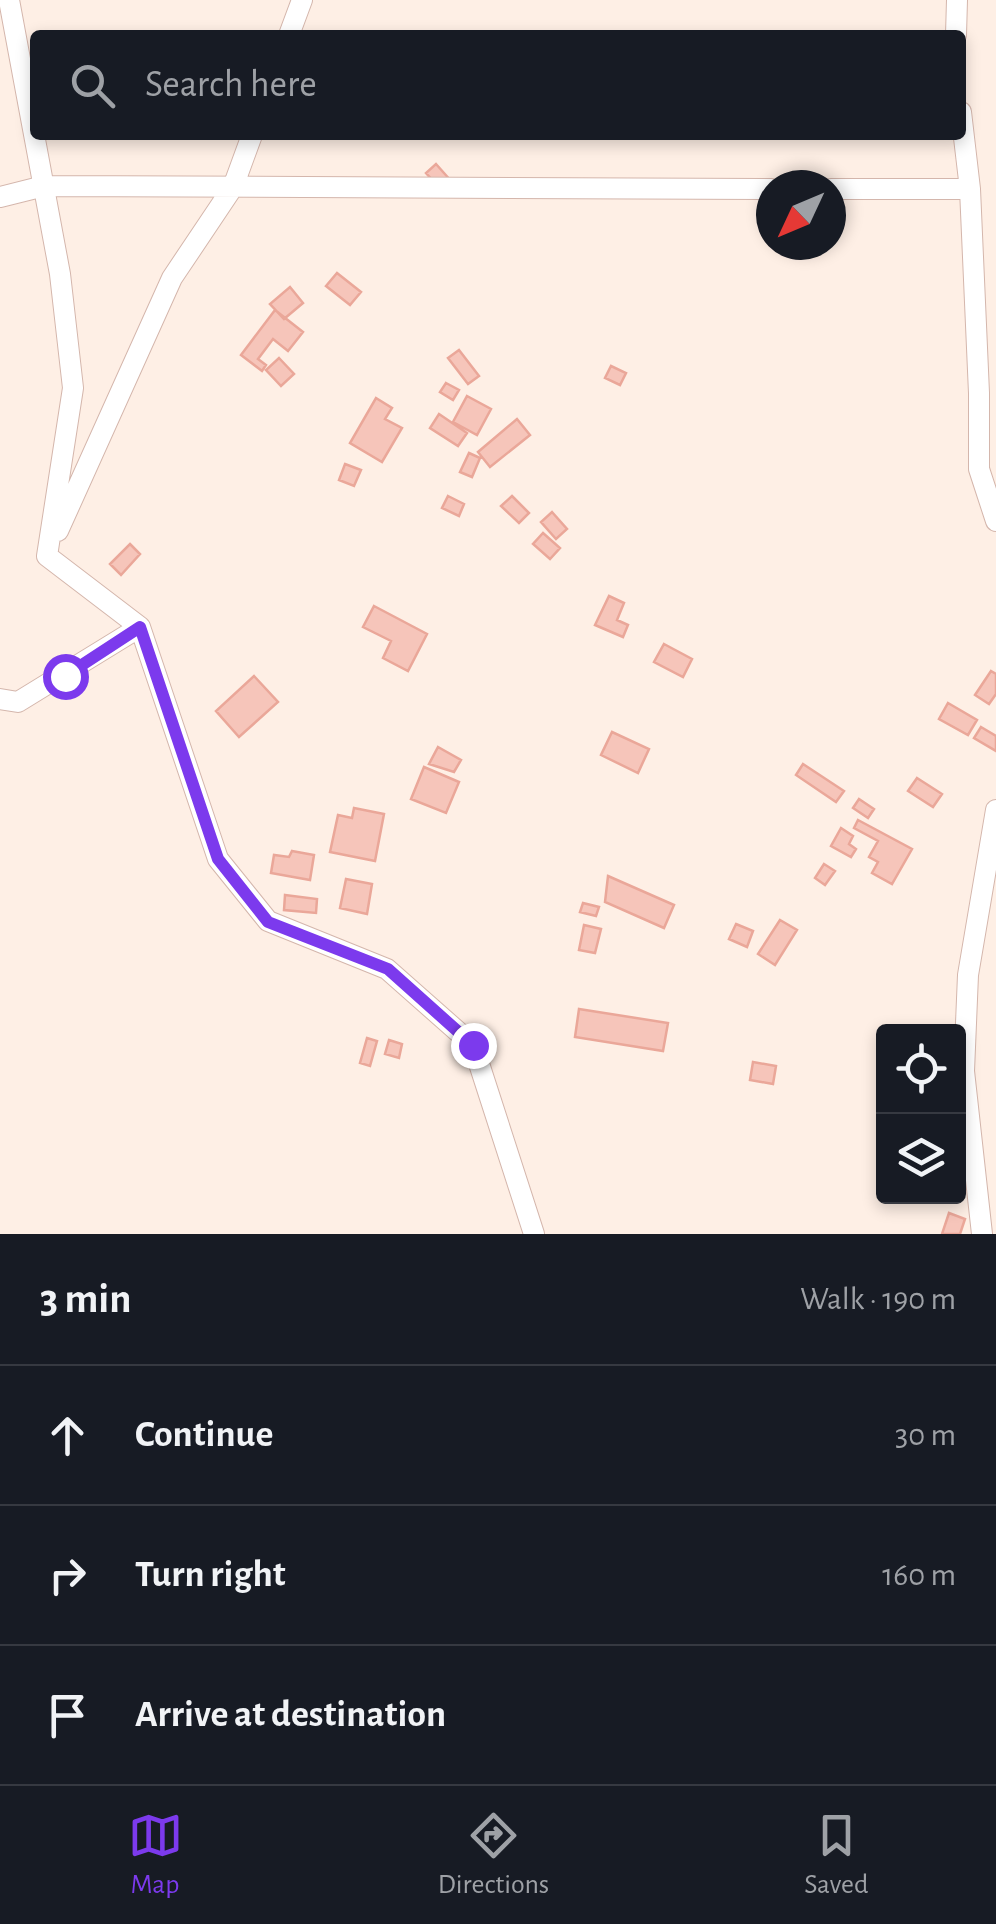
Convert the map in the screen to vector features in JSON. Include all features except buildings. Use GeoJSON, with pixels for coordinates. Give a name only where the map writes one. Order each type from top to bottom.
{"type":"FeatureCollection","features":[{"type":"Feature","properties":{"kind":"street"},"geometry":{"type":"LineString","coordinates":[[9,0],[30,112]]}},
{"type":"Feature","properties":{"kind":"street"},"geometry":{"type":"LineString","coordinates":[[291,30],[302,0]]}},
{"type":"Feature","properties":{"kind":"street"},"geometry":{"type":"LineString","coordinates":[[956,0],[956,30]]}},
{"type":"Feature","properties":{"kind":"street"},"geometry":{"type":"LineString","coordinates":[[35,140],[60,274],[73,388],[47,556]]}},
{"type":"Feature","properties":{"kind":"street"},"geometry":{"type":"LineString","coordinates":[[47,556],[172,278],[233,187],[250,140]]}},
{"type":"Feature","properties":{"kind":"street"},"geometry":{"type":"LineString","coordinates":[[964,140],[970,189],[979,469],[996,521]]}},
{"type":"Feature","properties":{"kind":"street"},"geometry":{"type":"LineString","coordinates":[[0,197],[44,186],[756,189]]}},
{"type":"Feature","properties":{"kind":"street"},"geometry":{"type":"LineString","coordinates":[[846,189],[970,189]]}},
{"type":"Feature","properties":{"kind":"street"},"geometry":{"type":"LineString","coordinates":[[47,556],[140,627],[218,859],[268,922],[388,969],[473,1045],[534,1234]]}},
{"type":"Feature","properties":{"kind":"street"},"geometry":{"type":"LineString","coordinates":[[0,680],[9,701],[140,627]]}},
{"type":"Feature","properties":{"kind":"street"},"geometry":{"type":"LineString","coordinates":[[982,1234],[964,1071],[968,975],[996,810]]}},
{"type":"Feature","properties":{"kind":"route"},"geometry":{"type":"LineString","coordinates":[[65,676],[140,627],[218,859],[268,922],[388,969],[473,1045]]}}]}
